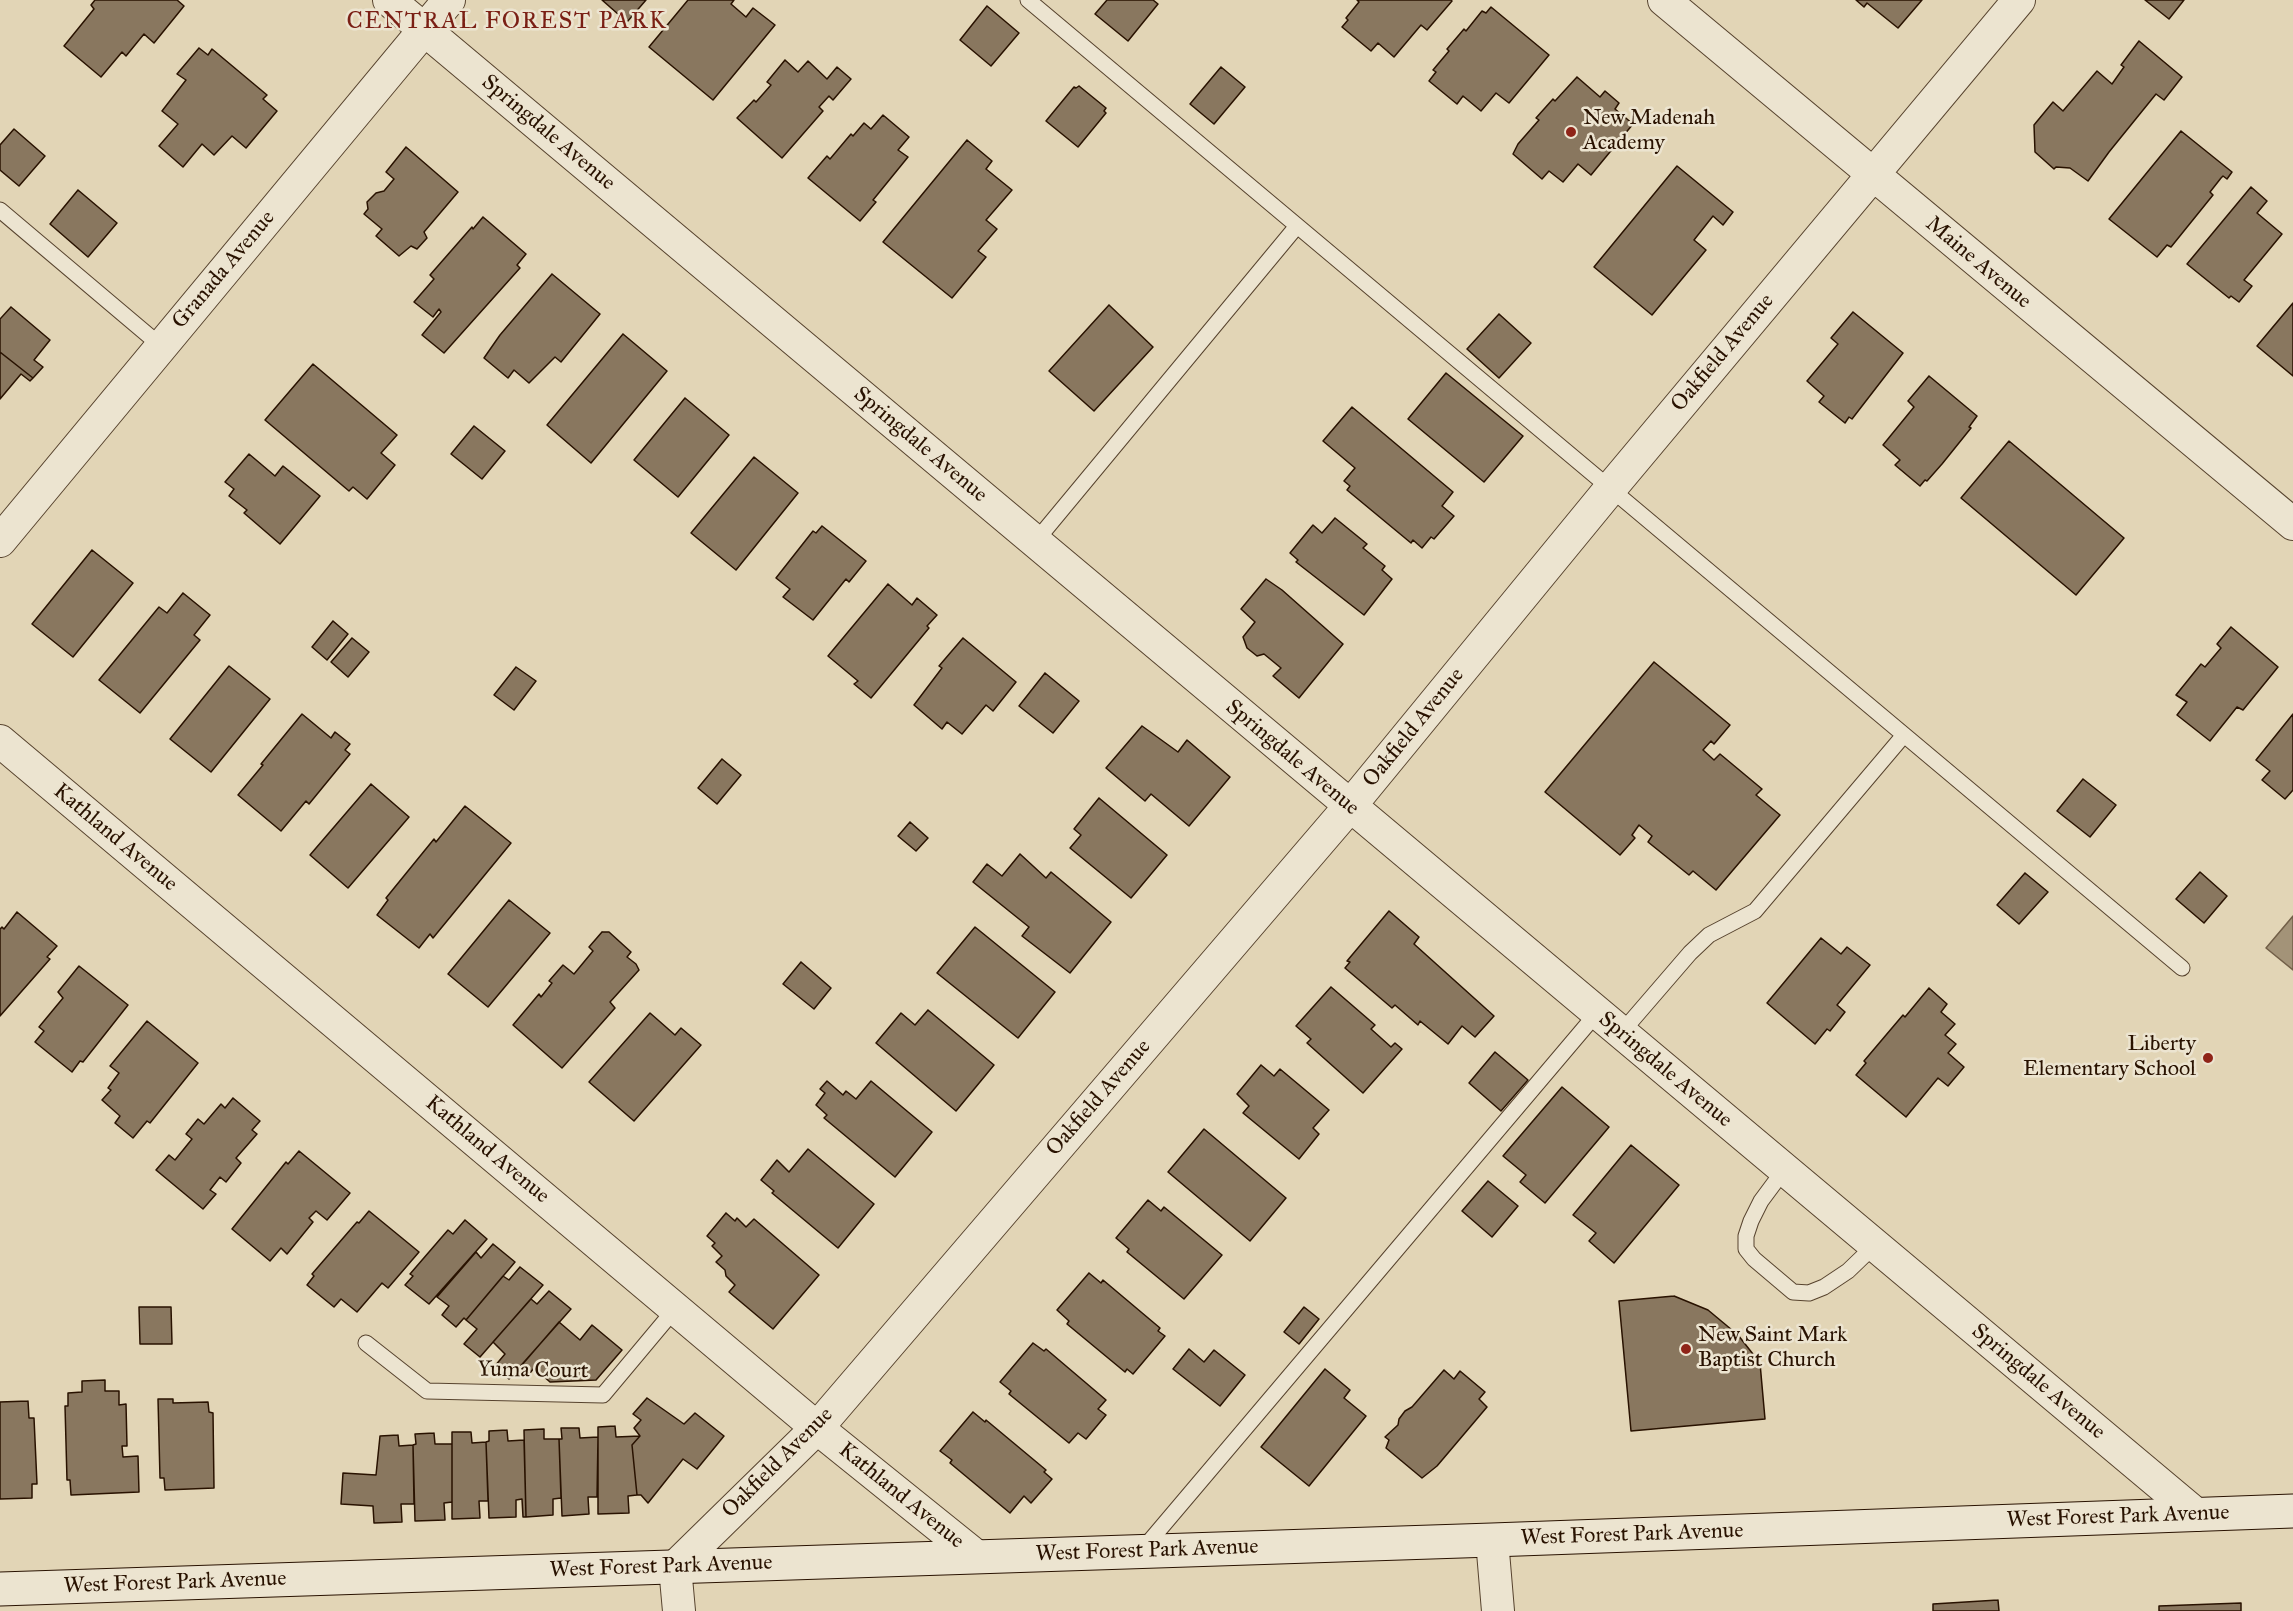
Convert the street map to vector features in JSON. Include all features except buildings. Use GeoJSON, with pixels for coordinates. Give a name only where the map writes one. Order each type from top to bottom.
{"type":"FeatureCollection","features":[{"type":"Feature","properties":{"kind":"main road","name":"West Forest Park Avenue"},"geometry":{"type":"LineString","coordinates":[[0,1589],[2293,1511]]}},
{"type":"Feature","properties":{"kind":"street","name":"Springdale Avenue"},"geometry":{"type":"LineString","coordinates":[[389,0],[2197,1515]]}},
{"type":"Feature","properties":{"kind":"street","name":"Granada Avenue"},"geometry":{"type":"LineString","coordinates":[[0,541],[449,0]]}},
{"type":"Feature","properties":{"kind":"street","name":"Maine Avenue"},"geometry":{"type":"LineString","coordinates":[[1664,0],[2293,524]]}},
{"type":"Feature","properties":{"kind":"street","name":"Oakfield Avenue"},"geometry":{"type":"LineString","coordinates":[[675,1567],[817,1428],[1350,806],[1610,489],[2019,0]]}},
{"type":"Feature","properties":{"kind":"street","name":"Kathland Avenue"},"geometry":{"type":"LineString","coordinates":[[0,741],[817,1428],[976,1556]]}},
{"type":"Feature","properties":{"kind":"street"},"geometry":{"type":"LineString","coordinates":[[1492,1540],[1498,1611]]}},
{"type":"Feature","properties":{"kind":"street"},"geometry":{"type":"LineString","coordinates":[[675,1567],[679,1611]]}},
{"type":"Feature","properties":{"kind":"lane"},"geometry":{"type":"LineString","coordinates":[[1028,0],[2182,968]]}},
{"type":"Feature","properties":{"kind":"lane"},"geometry":{"type":"LineString","coordinates":[[0,210],[161,346]]}},
{"type":"Feature","properties":{"kind":"lane"},"geometry":{"type":"LineString","coordinates":[[1035,542],[1297,226]]}},
{"type":"Feature","properties":{"kind":"lane"},"geometry":{"type":"LineString","coordinates":[[1621,1033],[1690,953],[1709,935],[1755,911],[1904,735]]}},
{"type":"Feature","properties":{"kind":"lane"},"geometry":{"type":"LineString","coordinates":[[1141,1551],[1597,1013]]}},
{"type":"Feature","properties":{"kind":"lane"},"geometry":{"type":"LineString","coordinates":[[1784,1170],[1761,1201],[1751,1221],[1746,1236],[1746,1249],[1754,1259],[1793,1292],[1809,1293],[1824,1287],[1848,1271],[1875,1245]]}},
{"type":"Feature","properties":{"kind":"lane","name":"Yuma Court"},"geometry":{"type":"LineString","coordinates":[[366,1343],[427,1391],[603,1395],[675,1309]]}},
{"type":"Feature","properties":{"kind":"shaded area"},"geometry":{"type":"Polygon","coordinates":[[[2293,916],[2293,970],[2266,948],[2293,916]]]}},
{"type":"Feature","properties":{"kind":"place","name":"New Madenah Academy"},"geometry":{"type":"Point","coordinates":[1571,132]}},
{"type":"Feature","properties":{"kind":"place","name":"Liberty Elementary School"},"geometry":{"type":"Point","coordinates":[2208,1058]}},
{"type":"Feature","properties":{"kind":"place","name":"New Saint Mark Baptist Church"},"geometry":{"type":"Point","coordinates":[1686,1349]}},
{"type":"Feature","properties":{"kind":"district","name":"CENTRAL FOREST PARK"},"geometry":{"type":"Point","coordinates":[507,22]}}]}
